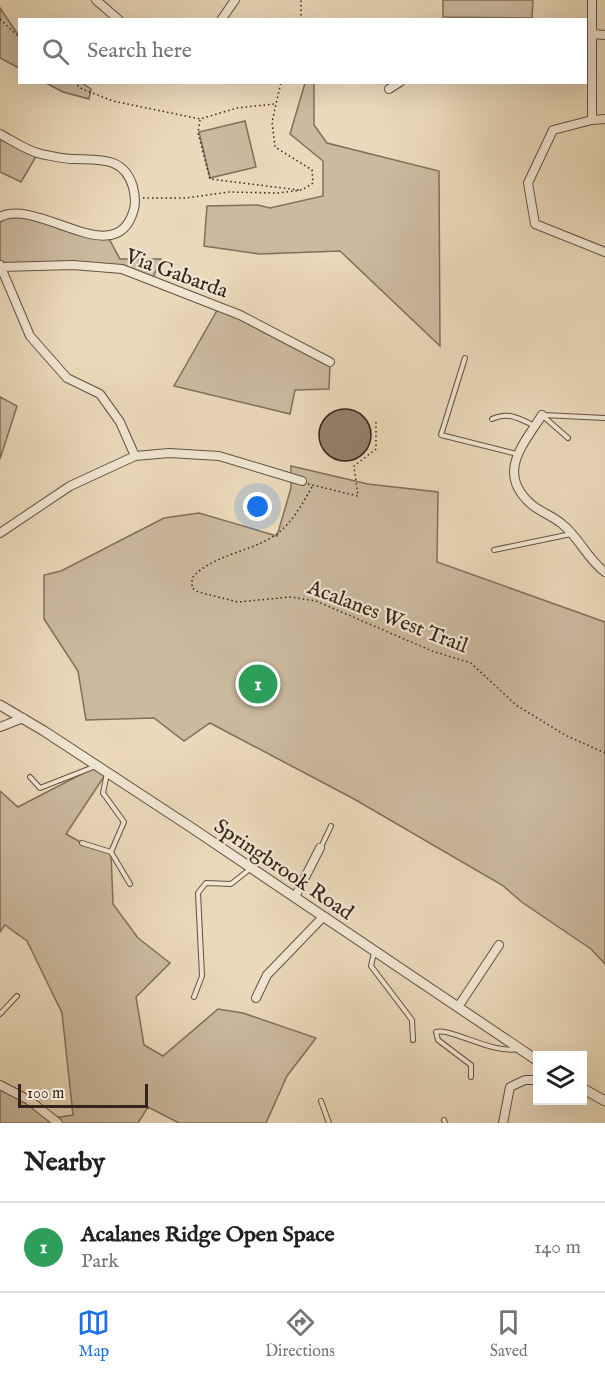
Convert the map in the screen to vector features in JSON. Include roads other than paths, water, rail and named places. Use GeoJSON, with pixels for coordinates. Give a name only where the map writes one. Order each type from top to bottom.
{"type":"FeatureCollection","features":[{"type":"Feature","properties":{"kind":"street"},"geometry":{"type":"LineString","coordinates":[[96,0],[117,18]]}},
{"type":"Feature","properties":{"kind":"street"},"geometry":{"type":"LineString","coordinates":[[222,18],[235,0]]}},
{"type":"Feature","properties":{"kind":"street"},"geometry":{"type":"LineString","coordinates":[[591,120],[589,68],[592,0]]}},
{"type":"Feature","properties":{"kind":"street"},"geometry":{"type":"LineString","coordinates":[[592,34],[605,35]]}},
{"type":"Feature","properties":{"kind":"street"},"geometry":{"type":"LineString","coordinates":[[389,89],[397,84]]}},
{"type":"Feature","properties":{"kind":"street"},"geometry":{"type":"LineString","coordinates":[[605,119],[591,120],[553,130],[528,183],[534,224],[605,252]]}},
{"type":"Feature","properties":{"kind":"street"},"geometry":{"type":"LineString","coordinates":[[0,134],[38,153],[70,159],[108,159],[126,171],[136,198],[133,212],[125,226],[108,237],[88,236],[41,216],[7,214],[0,217]]}},
{"type":"Feature","properties":{"kind":"street","name":"Via Gabarda"},"geometry":{"type":"LineString","coordinates":[[0,266],[73,265],[122,269],[240,315],[330,362]]}},
{"type":"Feature","properties":{"kind":"street"},"geometry":{"type":"LineString","coordinates":[[0,266],[30,336],[67,378],[100,394],[120,422],[135,456]]}},
{"type":"Feature","properties":{"kind":"street"},"geometry":{"type":"LineString","coordinates":[[542,415],[517,454],[513,475],[519,492],[532,505],[563,524],[597,566],[605,572]]}},
{"type":"Feature","properties":{"kind":"street"},"geometry":{"type":"LineString","coordinates":[[0,533],[70,486],[135,456],[169,453],[219,456],[302,481]]}},
{"type":"Feature","properties":{"kind":"street","name":"Springbrook Road"},"geometry":{"type":"LineString","coordinates":[[3,705],[295,897],[533,1058]]}},
{"type":"Feature","properties":{"kind":"street"},"geometry":{"type":"LineString","coordinates":[[0,727],[22,718]]}},
{"type":"Feature","properties":{"kind":"street"},"geometry":{"type":"LineString","coordinates":[[295,897],[320,848]]}},
{"type":"Feature","properties":{"kind":"street"},"geometry":{"type":"LineString","coordinates":[[256,998],[267,975],[323,918]]}},
{"type":"Feature","properties":{"kind":"street"},"geometry":{"type":"LineString","coordinates":[[458,1007],[499,945]]}},
{"type":"Feature","properties":{"kind":"street"},"geometry":{"type":"LineString","coordinates":[[503,1123],[510,1087],[525,1080],[533,1080]]}},
{"type":"Feature","properties":{"kind":"street"},"geometry":{"type":"LineString","coordinates":[[0,1086],[29,1100],[58,1123]]}},
{"type":"Feature","properties":{"kind":"street"},"geometry":{"type":"LineString","coordinates":[[587,1091],[605,1101]]}},
{"type":"Feature","properties":{"kind":"lane"},"geometry":{"type":"LineString","coordinates":[[465,358],[441,435],[517,454]]}},
{"type":"Feature","properties":{"kind":"lane"},"geometry":{"type":"LineString","coordinates":[[492,419],[501,414],[515,416],[535,426]]}},
{"type":"Feature","properties":{"kind":"lane"},"geometry":{"type":"LineString","coordinates":[[542,415],[605,418]]}},
{"type":"Feature","properties":{"kind":"lane"},"geometry":{"type":"LineString","coordinates":[[542,415],[568,438]]}},
{"type":"Feature","properties":{"kind":"lane"},"geometry":{"type":"LineString","coordinates":[[494,550],[571,534]]}},
{"type":"Feature","properties":{"kind":"lane"},"geometry":{"type":"LineString","coordinates":[[30,777],[40,788],[97,766]]}},
{"type":"Feature","properties":{"kind":"lane"},"geometry":{"type":"LineString","coordinates":[[107,772],[103,792],[124,822],[111,852]]}},
{"type":"Feature","properties":{"kind":"lane"},"geometry":{"type":"LineString","coordinates":[[320,848],[331,826]]}},
{"type":"Feature","properties":{"kind":"lane"},"geometry":{"type":"LineString","coordinates":[[82,843],[111,852],[130,884]]}},
{"type":"Feature","properties":{"kind":"lane"},"geometry":{"type":"LineString","coordinates":[[194,997],[202,976],[198,893],[206,883],[231,884],[251,868]]}},
{"type":"Feature","properties":{"kind":"lane"},"geometry":{"type":"LineString","coordinates":[[375,952],[371,966],[412,1020],[413,1040]]}},
{"type":"Feature","properties":{"kind":"lane"},"geometry":{"type":"LineString","coordinates":[[0,1014],[17,996]]}},
{"type":"Feature","properties":{"kind":"lane"},"geometry":{"type":"LineString","coordinates":[[471,1077],[471,1065],[438,1040],[436,1032],[448,1032],[470,1042],[508,1051],[519,1049]]}},
{"type":"Feature","properties":{"kind":"lane"},"geometry":{"type":"LineString","coordinates":[[321,1101],[329,1123]]}},
{"type":"Feature","properties":{"kind":"place","name":"Acalanes Ridge Open Space"},"geometry":{"type":"Point","coordinates":[258,684]}}]}
